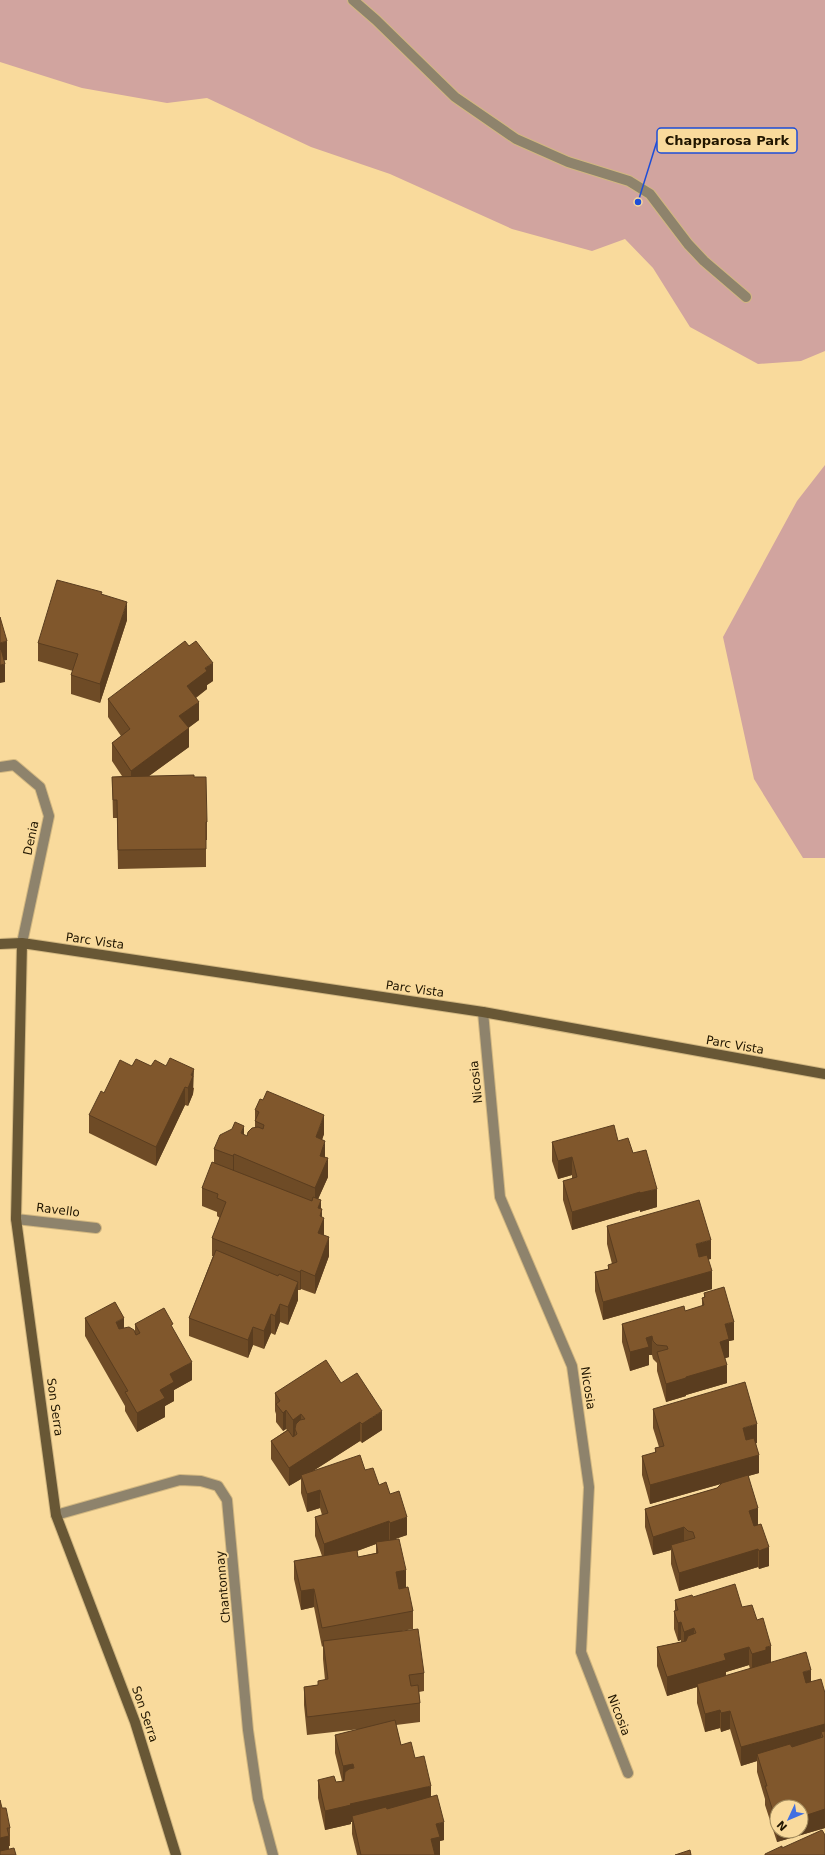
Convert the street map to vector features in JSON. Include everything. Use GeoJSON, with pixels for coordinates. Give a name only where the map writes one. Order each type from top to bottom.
{"type":"FeatureCollection","features":[{"type":"Feature","properties":{"kind":"street"},"geometry":{"type":"LineString","coordinates":[[353,0],[376,20],[455,97],[516,139],[568,162],[629,181],[650,194],[688,244],[704,261],[746,297]]}},
{"type":"Feature","properties":{"kind":"street","name":"Denia"},"geometry":{"type":"LineString","coordinates":[[0,767],[14,765],[40,787],[49,816],[22,943]]}},
{"type":"Feature","properties":{"kind":"street","name":"Parc Vista"},"geometry":{"type":"LineString","coordinates":[[0,944],[22,943],[482,1012],[825,1074]]}},
{"type":"Feature","properties":{"kind":"street","name":"Son Serra"},"geometry":{"type":"LineString","coordinates":[[22,943],[16,1218],[56,1515],[135,1722],[176,1855]]}},
{"type":"Feature","properties":{"kind":"street","name":"Nicosia"},"geometry":{"type":"LineString","coordinates":[[482,1012],[500,1197],[572,1366],[589,1487],[581,1652],[628,1773]]}},
{"type":"Feature","properties":{"kind":"street","name":"Ravello"},"geometry":{"type":"LineString","coordinates":[[16,1218],[96,1228]]}},
{"type":"Feature","properties":{"kind":"street","name":"Chantonnay"},"geometry":{"type":"LineString","coordinates":[[56,1515],[180,1480],[201,1480],[218,1486],[227,1500],[248,1730],[258,1799],[273,1855]]}},
{"type":"Feature","properties":{"kind":"shaded area"},"geometry":{"type":"Polygon","coordinates":[[[0,0],[825,0],[825,351],[801,361],[758,364],[690,327],[653,268],[625,239],[592,251],[512,229],[390,174],[311,147],[207,98],[167,103],[82,88],[0,62],[0,0]]]}},
{"type":"Feature","properties":{"kind":"shaded area"},"geometry":{"type":"Polygon","coordinates":[[[825,465],[825,858],[803,858],[754,779],[723,637],[797,501],[825,465]]]}},
{"type":"Feature","properties":{"kind":"building"},"geometry":{"type":"Polygon","coordinates":[[[57,580],[102,592],[101,594],[127,602],[100,684],[71,675],[78,654],[38,643],[57,580]]]}},
{"type":"Feature","properties":{"kind":"building"},"geometry":{"type":"Polygon","coordinates":[[[0,617],[7,641],[0,643],[0,617]]]}},
{"type":"Feature","properties":{"kind":"building"},"geometry":{"type":"Polygon","coordinates":[[[185,641],[189,646],[196,641],[213,663],[205,668],[207,671],[187,686],[199,702],[179,716],[189,728],[131,771],[112,743],[130,729],[108,699],[185,641]]]}},
{"type":"Feature","properties":{"kind":"building"},"geometry":{"type":"Polygon","coordinates":[[[1,649],[5,664],[0,665],[0,650],[1,649]]]}},
{"type":"Feature","properties":{"kind":"building"},"geometry":{"type":"Polygon","coordinates":[[[194,775],[194,777],[206,777],[206,849],[118,850],[117,800],[113,800],[112,777],[194,775]]]}},
{"type":"Feature","properties":{"kind":"building"},"geometry":{"type":"Polygon","coordinates":[[[170,1058],[194,1069],[191,1075],[193,1076],[188,1088],[185,1087],[156,1147],[89,1115],[101,1091],[104,1093],[120,1060],[132,1066],[136,1059],[151,1066],[155,1060],[166,1066],[170,1058]]]}},
{"type":"Feature","properties":{"kind":"building"},"geometry":{"type":"Polygon","coordinates":[[[267,1091],[324,1115],[316,1137],[325,1141],[320,1156],[328,1158],[315,1188],[234,1154],[233,1156],[214,1149],[220,1135],[232,1129],[235,1122],[244,1126],[241,1133],[247,1136],[248,1132],[252,1128],[258,1127],[263,1129],[264,1125],[255,1121],[259,1112],[255,1110],[260,1099],[263,1100],[267,1091]]]}},
{"type":"Feature","properties":{"kind":"building"},"geometry":{"type":"Polygon","coordinates":[[[614,1125],[618,1141],[628,1138],[633,1153],[646,1150],[657,1189],[640,1192],[572,1212],[563,1181],[577,1177],[572,1157],[558,1161],[552,1142],[614,1125]]]}},
{"type":"Feature","properties":{"kind":"building"},"geometry":{"type":"Polygon","coordinates":[[[212,1162],[312,1201],[313,1197],[321,1200],[318,1208],[322,1209],[320,1216],[324,1218],[318,1233],[329,1237],[315,1276],[301,1270],[300,1272],[212,1238],[226,1202],[217,1198],[218,1194],[202,1188],[212,1162]]]}},
{"type":"Feature","properties":{"kind":"building"},"geometry":{"type":"Polygon","coordinates":[[[699,1200],[711,1240],[696,1244],[699,1257],[707,1255],[712,1271],[603,1302],[595,1272],[609,1269],[608,1265],[617,1262],[607,1226],[699,1200]]]}},
{"type":"Feature","properties":{"kind":"building"},"geometry":{"type":"Polygon","coordinates":[[[216,1250],[278,1276],[279,1274],[298,1282],[288,1307],[280,1304],[275,1316],[271,1314],[264,1331],[253,1327],[248,1340],[189,1318],[216,1250]]]}},
{"type":"Feature","properties":{"kind":"building"},"geometry":{"type":"Polygon","coordinates":[[[724,1287],[734,1322],[725,1324],[729,1339],[720,1342],[727,1365],[666,1384],[657,1352],[668,1349],[667,1346],[657,1345],[653,1341],[652,1336],[646,1338],[649,1347],[630,1352],[622,1324],[684,1306],[685,1311],[704,1305],[702,1298],[705,1297],[704,1293],[724,1287]]]}},
{"type":"Feature","properties":{"kind":"building"},"geometry":{"type":"Polygon","coordinates":[[[115,1302],[124,1318],[116,1322],[119,1329],[129,1327],[134,1330],[136,1335],[140,1333],[135,1324],[164,1308],[173,1324],[171,1325],[192,1362],[170,1374],[174,1382],[160,1390],[165,1398],[137,1413],[125,1392],[128,1391],[85,1318],[115,1302]]]}},
{"type":"Feature","properties":{"kind":"building"},"geometry":{"type":"Polygon","coordinates":[[[326,1360],[341,1383],[357,1373],[382,1411],[362,1424],[360,1422],[289,1468],[271,1441],[288,1430],[293,1437],[297,1434],[295,1429],[296,1424],[300,1420],[305,1419],[301,1414],[293,1420],[286,1410],[283,1413],[276,1404],[280,1401],[275,1393],[326,1360]]]}},
{"type":"Feature","properties":{"kind":"building"},"geometry":{"type":"Polygon","coordinates":[[[745,1382],[757,1424],[743,1428],[746,1440],[754,1438],[759,1455],[650,1485],[642,1456],[656,1452],[655,1448],[664,1446],[653,1409],[745,1382]]]}},
{"type":"Feature","properties":{"kind":"building"},"geometry":{"type":"Polygon","coordinates":[[[360,1455],[365,1470],[373,1468],[379,1485],[386,1482],[390,1494],[399,1491],[407,1517],[390,1523],[389,1521],[324,1544],[315,1517],[328,1513],[320,1490],[307,1494],[301,1475],[360,1455]]]}},
{"type":"Feature","properties":{"kind":"building"},"geometry":{"type":"Polygon","coordinates":[[[748,1475],[758,1508],[749,1511],[754,1526],[761,1524],[769,1547],[679,1573],[671,1545],[695,1538],[693,1532],[688,1531],[684,1527],[653,1537],[645,1509],[717,1488],[722,1483],[748,1475]]]}},
{"type":"Feature","properties":{"kind":"building"},"geometry":{"type":"Polygon","coordinates":[[[399,1539],[406,1570],[396,1572],[399,1589],[408,1587],[413,1611],[322,1628],[314,1589],[301,1591],[294,1561],[357,1550],[358,1557],[378,1553],[376,1542],[399,1539]]]}},
{"type":"Feature","properties":{"kind":"building"},"geometry":{"type":"Polygon","coordinates":[[[735,1584],[742,1607],[752,1605],[757,1620],[763,1618],[771,1646],[766,1647],[766,1650],[752,1654],[749,1647],[724,1654],[726,1660],[667,1677],[657,1647],[686,1641],[688,1636],[696,1633],[694,1628],[684,1632],[681,1622],[678,1623],[674,1611],[678,1610],[675,1600],[692,1595],[693,1597],[735,1584]]]}},
{"type":"Feature","properties":{"kind":"building"},"geometry":{"type":"Polygon","coordinates":[[[418,1629],[424,1673],[409,1675],[411,1686],[418,1685],[420,1703],[307,1717],[304,1687],[318,1685],[318,1681],[328,1679],[323,1641],[418,1629]]]}},
{"type":"Feature","properties":{"kind":"building"},"geometry":{"type":"Polygon","coordinates":[[[806,1652],[811,1670],[803,1672],[806,1683],[821,1679],[825,1693],[825,1724],[741,1747],[730,1711],[721,1713],[720,1710],[705,1714],[697,1684],[806,1652]]]}},
{"type":"Feature","properties":{"kind":"building"},"geometry":{"type":"Polygon","coordinates":[[[395,1720],[401,1745],[411,1742],[415,1758],[424,1756],[431,1786],[325,1811],[318,1780],[334,1776],[336,1782],[344,1781],[345,1772],[354,1768],[353,1764],[343,1766],[335,1735],[395,1720]]]}},
{"type":"Feature","properties":{"kind":"building"},"geometry":{"type":"Polygon","coordinates":[[[825,1731],[825,1809],[809,1814],[809,1799],[769,1799],[765,1786],[767,1786],[757,1754],[790,1744],[792,1747],[823,1737],[821,1732],[825,1731]]]}},
{"type":"Feature","properties":{"kind":"building"},"geometry":{"type":"Polygon","coordinates":[[[437,1795],[444,1822],[436,1824],[440,1837],[431,1839],[435,1855],[361,1855],[352,1816],[386,1807],[387,1809],[437,1795]]]}},
{"type":"Feature","properties":{"kind":"building"},"geometry":{"type":"Polygon","coordinates":[[[0,1800],[2,1808],[6,1808],[10,1828],[7,1828],[9,1836],[0,1838],[0,1800]]]}},
{"type":"Feature","properties":{"kind":"building"},"geometry":{"type":"Polygon","coordinates":[[[822,1830],[825,1835],[825,1855],[765,1855],[782,1846],[782,1848],[802,1839],[809,1839],[809,1836],[822,1830]]]}},
{"type":"Feature","properties":{"kind":"building"},"geometry":{"type":"Polygon","coordinates":[[[14,1848],[16,1855],[0,1855],[0,1851],[14,1848]]]}},
{"type":"Feature","properties":{"kind":"building"},"geometry":{"type":"Polygon","coordinates":[[[690,1850],[691,1855],[675,1855],[690,1850]]]}},
{"type":"Feature","properties":{"kind":"place","name":"Chapparosa Park"},"geometry":{"type":"Point","coordinates":[638,202]}}]}
